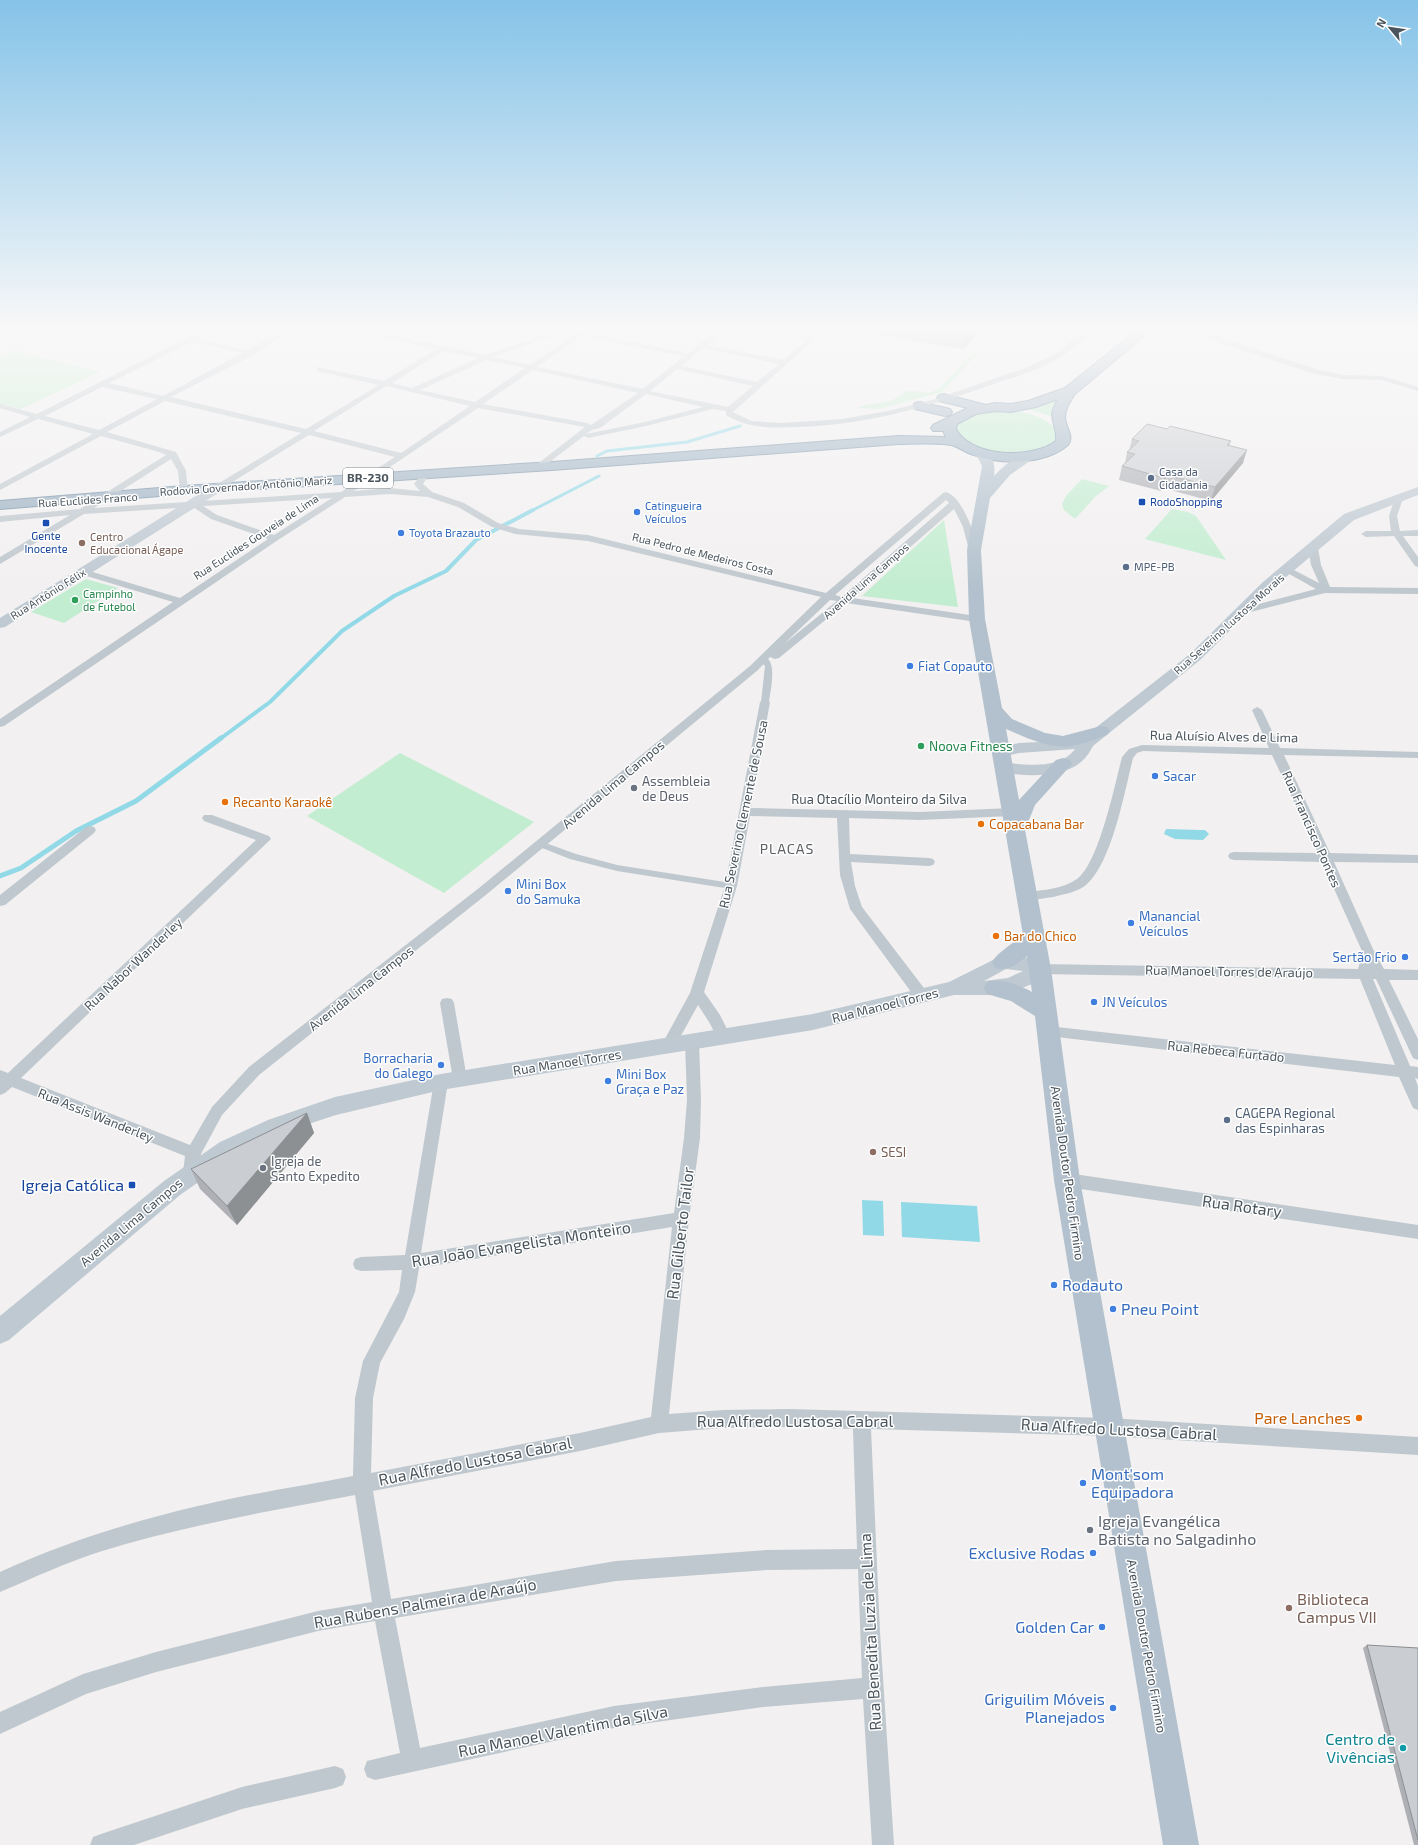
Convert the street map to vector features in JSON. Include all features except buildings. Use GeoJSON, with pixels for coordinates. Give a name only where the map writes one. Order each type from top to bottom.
{"type":"FeatureCollection","features":[{"type":"Feature","properties":{"kind":"highway"},"geometry":{"type":"LineString","coordinates":[[946,416],[951,418]]}},
{"type":"Feature","properties":{"kind":"highway","name":"Rodovia Governador Antônio Mariz"},"geometry":{"type":"LineString","coordinates":[[899,440],[928,432],[957,416]]}},
{"type":"Feature","properties":{"kind":"highway","name":"BR-230"},"geometry":{"type":"LineString","coordinates":[[1043,416],[1058,425]]}},
{"type":"Feature","properties":{"kind":"highway","name":"Rodovia Governador Antônio Mariz"},"geometry":{"type":"LineString","coordinates":[[977,451],[1009,457],[1030,456],[1054,450],[1063,442],[1064,433],[1058,425],[1058,416]]}},
{"type":"Feature","properties":{"kind":"highway"},"geometry":{"type":"LineString","coordinates":[[951,418],[950,432],[958,442]]}},
{"type":"Feature","properties":{"kind":"highway","name":"Rodovia Governador Antônio Mariz"},"geometry":{"type":"LineString","coordinates":[[0,505],[184,490],[539,467],[899,440],[958,442]]}},
{"type":"Feature","properties":{"kind":"highway","name":"BR-230"},"geometry":{"type":"LineString","coordinates":[[958,442],[977,451]]}},
{"type":"Feature","properties":{"kind":"main road","name":"Avenida Doutor Pedro Firmino"},"geometry":{"type":"LineString","coordinates":[[977,451],[984,456],[989,466],[974,550],[977,619],[1040,969],[1067,1180],[1181,1845]]}},
{"type":"Feature","properties":{"kind":"main road","name":"Avenida Doutor Pedro Firmino"},"geometry":{"type":"LineString","coordinates":[[984,499],[1003,473],[1030,456]]}},
{"type":"Feature","properties":{"kind":"main road","name":"Rua Antônio Félix"},"geometry":{"type":"LineString","coordinates":[[0,624],[219,488]]}},
{"type":"Feature","properties":{"kind":"main road","name":"Rua Severino Lustosa Morais"},"geometry":{"type":"LineString","coordinates":[[1002,759],[1015,769],[1039,770],[1063,764],[1075,758],[1082,752],[1086,743],[1195,657],[1268,585],[1349,517],[1418,491]]}},
{"type":"Feature","properties":{"kind":"main road"},"geometry":{"type":"LineString","coordinates":[[994,710],[1006,723],[1041,738],[1064,741],[1073,740],[1101,731]]}},
{"type":"Feature","properties":{"kind":"main road"},"geometry":{"type":"LineString","coordinates":[[1002,759],[1019,748],[1086,743]]}},
{"type":"Feature","properties":{"kind":"main road"},"geometry":{"type":"LineString","coordinates":[[1013,821],[1027,803],[1063,764]]}},
{"type":"Feature","properties":{"kind":"main road"},"geometry":{"type":"LineString","coordinates":[[1003,962],[1019,952],[1034,937]]}},
{"type":"Feature","properties":{"kind":"main road"},"geometry":{"type":"LineString","coordinates":[[1003,962],[1019,962],[1040,969]]}},
{"type":"Feature","properties":{"kind":"main road","name":"Rua Manoel Torres"},"geometry":{"type":"LineString","coordinates":[[192,1163],[228,1149],[276,1126],[335,1106],[451,1080],[813,1022],[954,988],[1003,962]]}},
{"type":"Feature","properties":{"kind":"main road","name":"Rua Manoel Torres"},"geometry":{"type":"LineString","coordinates":[[954,988],[995,988],[1022,982],[1040,969]]}},
{"type":"Feature","properties":{"kind":"main road"},"geometry":{"type":"LineString","coordinates":[[995,988],[1019,994],[1047,1021]]}},
{"type":"Feature","properties":{"kind":"main road","name":"Avenida Lima Campos"},"geometry":{"type":"LineString","coordinates":[[3,1324],[160,1197],[192,1163]]}},
{"type":"Feature","properties":{"kind":"street"},"geometry":{"type":"LineString","coordinates":[[38,416],[149,445],[173,454],[177,459],[183,474],[184,490]]}},
{"type":"Feature","properties":{"kind":"street"},"geometry":{"type":"LineString","coordinates":[[0,435],[38,416]]}},
{"type":"Feature","properties":{"kind":"street"},"geometry":{"type":"LineString","coordinates":[[0,488],[133,416]]}},
{"type":"Feature","properties":{"kind":"street"},"geometry":{"type":"LineString","coordinates":[[244,416],[402,456]]}},
{"type":"Feature","properties":{"kind":"street","name":"Rua Antônio Félix"},"geometry":{"type":"LineString","coordinates":[[219,488],[336,416]]}},
{"type":"Feature","properties":{"kind":"street","name":"Rua Euclides Gouveia de Lima"},"geometry":{"type":"LineString","coordinates":[[0,724],[179,601],[345,494],[461,416]]}},
{"type":"Feature","properties":{"kind":"street"},"geometry":{"type":"LineString","coordinates":[[536,416],[588,426],[597,426],[611,416]]}},
{"type":"Feature","properties":{"kind":"street"},"geometry":{"type":"LineString","coordinates":[[539,467],[576,439],[588,426],[601,416]]}},
{"type":"Feature","properties":{"kind":"street"},"geometry":{"type":"LineString","coordinates":[[576,439],[675,416]]}},
{"type":"Feature","properties":{"kind":"street"},"geometry":{"type":"LineString","coordinates":[[734,416],[737,419],[756,424],[809,424],[840,423],[881,416]]}},
{"type":"Feature","properties":{"kind":"street"},"geometry":{"type":"LineString","coordinates":[[0,561],[109,496],[173,454]]}},
{"type":"Feature","properties":{"kind":"street"},"geometry":{"type":"LineString","coordinates":[[426,474],[418,484],[429,494]]}},
{"type":"Feature","properties":{"kind":"street","name":"Rua Pedro de Medeiros Costa"},"geometry":{"type":"LineString","coordinates":[[345,494],[390,491],[429,494],[460,505],[505,528],[532,534],[588,538],[827,597],[977,619]]}},
{"type":"Feature","properties":{"kind":"street","name":"Rua Euclides Franco"},"geometry":{"type":"LineString","coordinates":[[0,519],[345,494]]}},
{"type":"Feature","properties":{"kind":"street","name":"Avenida Lima Campos"},"geometry":{"type":"LineString","coordinates":[[192,1163],[217,1111],[254,1071],[352,995],[540,844],[761,663],[844,600],[955,503],[946,495],[827,597],[761,663]]}},
{"type":"Feature","properties":{"kind":"street"},"geometry":{"type":"LineString","coordinates":[[1398,498],[1393,516],[1396,533],[1418,564]]}},
{"type":"Feature","properties":{"kind":"street"},"geometry":{"type":"LineString","coordinates":[[955,503],[969,530],[974,550]]}},
{"type":"Feature","properties":{"kind":"street"},"geometry":{"type":"LineString","coordinates":[[194,504],[214,517],[275,538]]}},
{"type":"Feature","properties":{"kind":"street"},"geometry":{"type":"LineString","coordinates":[[1366,534],[1418,533]]}},
{"type":"Feature","properties":{"kind":"street"},"geometry":{"type":"LineString","coordinates":[[892,542],[906,546]]}},
{"type":"Feature","properties":{"kind":"street"},"geometry":{"type":"LineString","coordinates":[[1313,548],[1314,560],[1326,590]]}},
{"type":"Feature","properties":{"kind":"street"},"geometry":{"type":"LineString","coordinates":[[1287,570],[1326,590]]}},
{"type":"Feature","properties":{"kind":"street"},"geometry":{"type":"LineString","coordinates":[[82,572],[179,601]]}},
{"type":"Feature","properties":{"kind":"street"},"geometry":{"type":"LineString","coordinates":[[853,575],[868,580]]}},
{"type":"Feature","properties":{"kind":"street"},"geometry":{"type":"LineString","coordinates":[[1243,611],[1326,590],[1418,591]]}},
{"type":"Feature","properties":{"kind":"street","name":"Rua Severino Clemente de Sousa"},"geometry":{"type":"LineString","coordinates":[[668,1046],[697,993],[731,886],[746,812],[765,702],[769,671],[761,663]]}},
{"type":"Feature","properties":{"kind":"street","name":"Rua Francisco Pontes"},"geometry":{"type":"LineString","coordinates":[[1257,710],[1326,857],[1366,950],[1380,974],[1418,1054]]}},
{"type":"Feature","properties":{"kind":"street","name":"Rua Aluísio Alves de Lima"},"geometry":{"type":"LineString","coordinates":[[1027,896],[1068,888],[1082,882],[1089,874],[1103,842],[1128,757],[1133,751],[1142,748],[1276,750],[1418,756]]}},
{"type":"Feature","properties":{"kind":"street","name":"Rua Otacílio Monteiro da Silva"},"geometry":{"type":"LineString","coordinates":[[746,812],[920,816],[1013,821]]}},
{"type":"Feature","properties":{"kind":"street"},"geometry":{"type":"LineString","coordinates":[[843,815],[844,858],[849,893],[856,909],[922,996]]}},
{"type":"Feature","properties":{"kind":"street","name":"Rua Nabor Wanderley"},"geometry":{"type":"LineString","coordinates":[[3,1082],[265,839],[208,818]]}},
{"type":"Feature","properties":{"kind":"street"},"geometry":{"type":"LineString","coordinates":[[0,902],[90,830]]}},
{"type":"Feature","properties":{"kind":"street"},"geometry":{"type":"LineString","coordinates":[[540,844],[573,858],[617,868],[731,886]]}},
{"type":"Feature","properties":{"kind":"street"},"geometry":{"type":"LineString","coordinates":[[1234,856],[1418,859]]}},
{"type":"Feature","properties":{"kind":"street"},"geometry":{"type":"LineString","coordinates":[[844,858],[929,862]]}},
{"type":"Feature","properties":{"kind":"street","name":"Rua Francisco Pontes"},"geometry":{"type":"LineString","coordinates":[[1366,950],[1364,973],[1411,1072],[1418,1104]]}},
{"type":"Feature","properties":{"kind":"street","name":"Rua Manoel Torres de Araújo"},"geometry":{"type":"LineString","coordinates":[[1040,969],[1418,975]]}},
{"type":"Feature","properties":{"kind":"street"},"geometry":{"type":"LineString","coordinates":[[697,993],[715,1019],[724,1037]]}},
{"type":"Feature","properties":{"kind":"street"},"geometry":{"type":"LineString","coordinates":[[412,1761],[383,1610],[362,1483],[362,1435],[364,1398],[372,1361],[404,1299],[451,1080],[447,1003]]}},
{"type":"Feature","properties":{"kind":"street","name":"Rua Rebeca Furtado"},"geometry":{"type":"LineString","coordinates":[[1047,1021],[1411,1072]]}},
{"type":"Feature","properties":{"kind":"street","name":"Rua Gilberto Tailor"},"geometry":{"type":"LineString","coordinates":[[659,1424],[681,1219],[692,1138],[694,1100],[692,1042]]}},
{"type":"Feature","properties":{"kind":"street","name":"Rua Assis Wanderley"},"geometry":{"type":"LineString","coordinates":[[3,1082],[192,1163]]}},
{"type":"Feature","properties":{"kind":"street","name":"Rua Rotary"},"geometry":{"type":"LineString","coordinates":[[1067,1180],[1418,1232]]}},
{"type":"Feature","properties":{"kind":"street","name":"Rua João Evangelista Monteiro"},"geometry":{"type":"LineString","coordinates":[[361,1264],[412,1262],[681,1219]]}},
{"type":"Feature","properties":{"kind":"street","name":"Rua Alfredo Lustosa Cabral"},"geometry":{"type":"LineString","coordinates":[[0,1582],[86,1546],[149,1527],[206,1513],[580,1442],[659,1424],[723,1419],[862,1420],[1109,1427],[1418,1446]]}},
{"type":"Feature","properties":{"kind":"street","name":"Rua Benedita Luzia de Lima"},"geometry":{"type":"LineString","coordinates":[[862,1420],[865,1559],[883,1845]]}},
{"type":"Feature","properties":{"kind":"street","name":"Rua Rubens Palmeira de Araújo"},"geometry":{"type":"LineString","coordinates":[[0,1723],[83,1684],[156,1662],[318,1621],[616,1571],[766,1560],[865,1559]]}},
{"type":"Feature","properties":{"kind":"street","name":"Rua Manoel Valentim da Silva"},"geometry":{"type":"LineString","coordinates":[[375,1769],[614,1718],[763,1697],[872,1688]]}},
{"type":"Feature","properties":{"kind":"street"},"geometry":{"type":"LineString","coordinates":[[101,1845],[242,1798],[335,1777]]}},
{"type":"Feature","properties":{"kind":"green space"},"geometry":{"type":"Polygon","coordinates":[[[971,416],[1035,416],[1046,421],[1057,430],[1056,442],[1037,451],[1024,453],[1011,454],[985,451],[962,440],[955,430],[956,424],[971,416]]]}},
{"type":"Feature","properties":{"kind":"green space"},"geometry":{"type":"Polygon","coordinates":[[[1082,479],[1109,486],[1096,496],[1075,519],[1064,510],[1062,504],[1066,496],[1082,479]]]}},
{"type":"Feature","properties":{"kind":"green space"},"geometry":{"type":"Polygon","coordinates":[[[1172,509],[1188,512],[1196,516],[1226,560],[1145,539],[1172,509]]]}},
{"type":"Feature","properties":{"kind":"green space"},"geometry":{"type":"Polygon","coordinates":[[[944,520],[958,607],[862,596],[944,520]]]}},
{"type":"Feature","properties":{"kind":"green space","name":"Campinho de Futebol"},"geometry":{"type":"Polygon","coordinates":[[[86,579],[118,588],[64,623],[31,612],[86,579]]]}},
{"type":"Feature","properties":{"kind":"green space"},"geometry":{"type":"Polygon","coordinates":[[[400,753],[534,822],[444,893],[307,816],[400,753]]]}},
{"type":"Feature","properties":{"kind":"water"},"geometry":{"type":"Polygon","coordinates":[[[1166,829],[1205,830],[1209,834],[1203,840],[1175,839],[1164,834],[1166,829]]]}},
{"type":"Feature","properties":{"kind":"water"},"geometry":{"type":"Polygon","coordinates":[[[862,1200],[883,1201],[884,1236],[863,1235],[862,1200]]]}},
{"type":"Feature","properties":{"kind":"water"},"geometry":{"type":"Polygon","coordinates":[[[901,1202],[977,1206],[980,1242],[902,1237],[901,1202]]]}},
{"type":"Feature","properties":{"kind":"waterway"},"geometry":{"type":"LineString","coordinates":[[597,456],[607,451],[687,442],[740,426]]}},
{"type":"Feature","properties":{"kind":"waterway"},"geometry":{"type":"LineString","coordinates":[[531,511],[599,476]]}},
{"type":"Feature","properties":{"kind":"waterway"},"geometry":{"type":"LineString","coordinates":[[220,739],[270,702],[342,631],[394,596],[446,571],[476,540],[533,510]]}},
{"type":"Feature","properties":{"kind":"waterway"},"geometry":{"type":"LineString","coordinates":[[0,876],[21,868],[76,831],[136,801],[221,738]]}},
{"type":"Feature","properties":{"kind":"place","name":"Casa da Cidadania"},"geometry":{"type":"Point","coordinates":[1151,478]}},
{"type":"Feature","properties":{"kind":"place","name":"RodoShopping"},"geometry":{"type":"Point","coordinates":[1142,502]}},
{"type":"Feature","properties":{"kind":"place","name":"Catingueira Veículos"},"geometry":{"type":"Point","coordinates":[637,512]}},
{"type":"Feature","properties":{"kind":"place","name":"Gente Inocente"},"geometry":{"type":"Point","coordinates":[46,523]}},
{"type":"Feature","properties":{"kind":"place","name":"Toyota Brazauto"},"geometry":{"type":"Point","coordinates":[401,533]}},
{"type":"Feature","properties":{"kind":"place","name":"Centro Educacional Ágape"},"geometry":{"type":"Point","coordinates":[82,543]}},
{"type":"Feature","properties":{"kind":"place","name":"MPE-PB"},"geometry":{"type":"Point","coordinates":[1126,567]}},
{"type":"Feature","properties":{"kind":"place","name":"Campinho de Futebol"},"geometry":{"type":"Point","coordinates":[75,600]}},
{"type":"Feature","properties":{"kind":"place","name":"Fiat Copauto"},"geometry":{"type":"Point","coordinates":[910,666]}},
{"type":"Feature","properties":{"kind":"place","name":"Noova Fitness"},"geometry":{"type":"Point","coordinates":[921,746]}},
{"type":"Feature","properties":{"kind":"place","name":"Sacar"},"geometry":{"type":"Point","coordinates":[1155,776]}},
{"type":"Feature","properties":{"kind":"place","name":"Assembleia de Deus"},"geometry":{"type":"Point","coordinates":[634,788]}},
{"type":"Feature","properties":{"kind":"place","name":"Recanto Karaokê"},"geometry":{"type":"Point","coordinates":[225,802]}},
{"type":"Feature","properties":{"kind":"place","name":"Copacabana Bar"},"geometry":{"type":"Point","coordinates":[981,824]}},
{"type":"Feature","properties":{"kind":"place","name":"Mini Box do Samuka"},"geometry":{"type":"Point","coordinates":[508,891]}},
{"type":"Feature","properties":{"kind":"place","name":"Manancial Veículos"},"geometry":{"type":"Point","coordinates":[1131,923]}},
{"type":"Feature","properties":{"kind":"place","name":"Bar do Chico"},"geometry":{"type":"Point","coordinates":[996,936]}},
{"type":"Feature","properties":{"kind":"place","name":"Sertão Frio"},"geometry":{"type":"Point","coordinates":[1405,957]}},
{"type":"Feature","properties":{"kind":"place","name":"JN Veículos"},"geometry":{"type":"Point","coordinates":[1094,1002]}},
{"type":"Feature","properties":{"kind":"place","name":"Borracharia do Galego"},"geometry":{"type":"Point","coordinates":[441,1065]}},
{"type":"Feature","properties":{"kind":"place","name":"Mini Box Graça e Paz"},"geometry":{"type":"Point","coordinates":[608,1081]}},
{"type":"Feature","properties":{"kind":"place","name":"CAGEPA Regional das Espinharas"},"geometry":{"type":"Point","coordinates":[1227,1120]}},
{"type":"Feature","properties":{"kind":"place","name":"SESI"},"geometry":{"type":"Point","coordinates":[873,1152]}},
{"type":"Feature","properties":{"kind":"place","name":"Igreja de Santo Expedito"},"geometry":{"type":"Point","coordinates":[263,1168]}},
{"type":"Feature","properties":{"kind":"place","name":"Igreja Católica"},"geometry":{"type":"Point","coordinates":[132,1185]}},
{"type":"Feature","properties":{"kind":"place","name":"Rodauto"},"geometry":{"type":"Point","coordinates":[1054,1285]}},
{"type":"Feature","properties":{"kind":"place","name":"Pneu Point"},"geometry":{"type":"Point","coordinates":[1113,1309]}},
{"type":"Feature","properties":{"kind":"place","name":"Pare Lanches"},"geometry":{"type":"Point","coordinates":[1359,1418]}},
{"type":"Feature","properties":{"kind":"place","name":"Mont'som Equipadora"},"geometry":{"type":"Point","coordinates":[1083,1483]}},
{"type":"Feature","properties":{"kind":"place","name":"Igreja Evangélica Batista no Salgadinho"},"geometry":{"type":"Point","coordinates":[1090,1530]}},
{"type":"Feature","properties":{"kind":"place","name":"Exclusive Rodas"},"geometry":{"type":"Point","coordinates":[1093,1553]}},
{"type":"Feature","properties":{"kind":"place","name":"Biblioteca Campus VII"},"geometry":{"type":"Point","coordinates":[1289,1608]}},
{"type":"Feature","properties":{"kind":"place","name":"Golden Car"},"geometry":{"type":"Point","coordinates":[1102,1627]}},
{"type":"Feature","properties":{"kind":"place","name":"Griguilim Móveis Planejados"},"geometry":{"type":"Point","coordinates":[1113,1708]}},
{"type":"Feature","properties":{"kind":"place","name":"Centro de Vivências"},"geometry":{"type":"Point","coordinates":[1403,1748]}},
{"type":"Feature","properties":{"kind":"district","name":"PLACAS"},"geometry":{"type":"Point","coordinates":[787,849]}}]}
